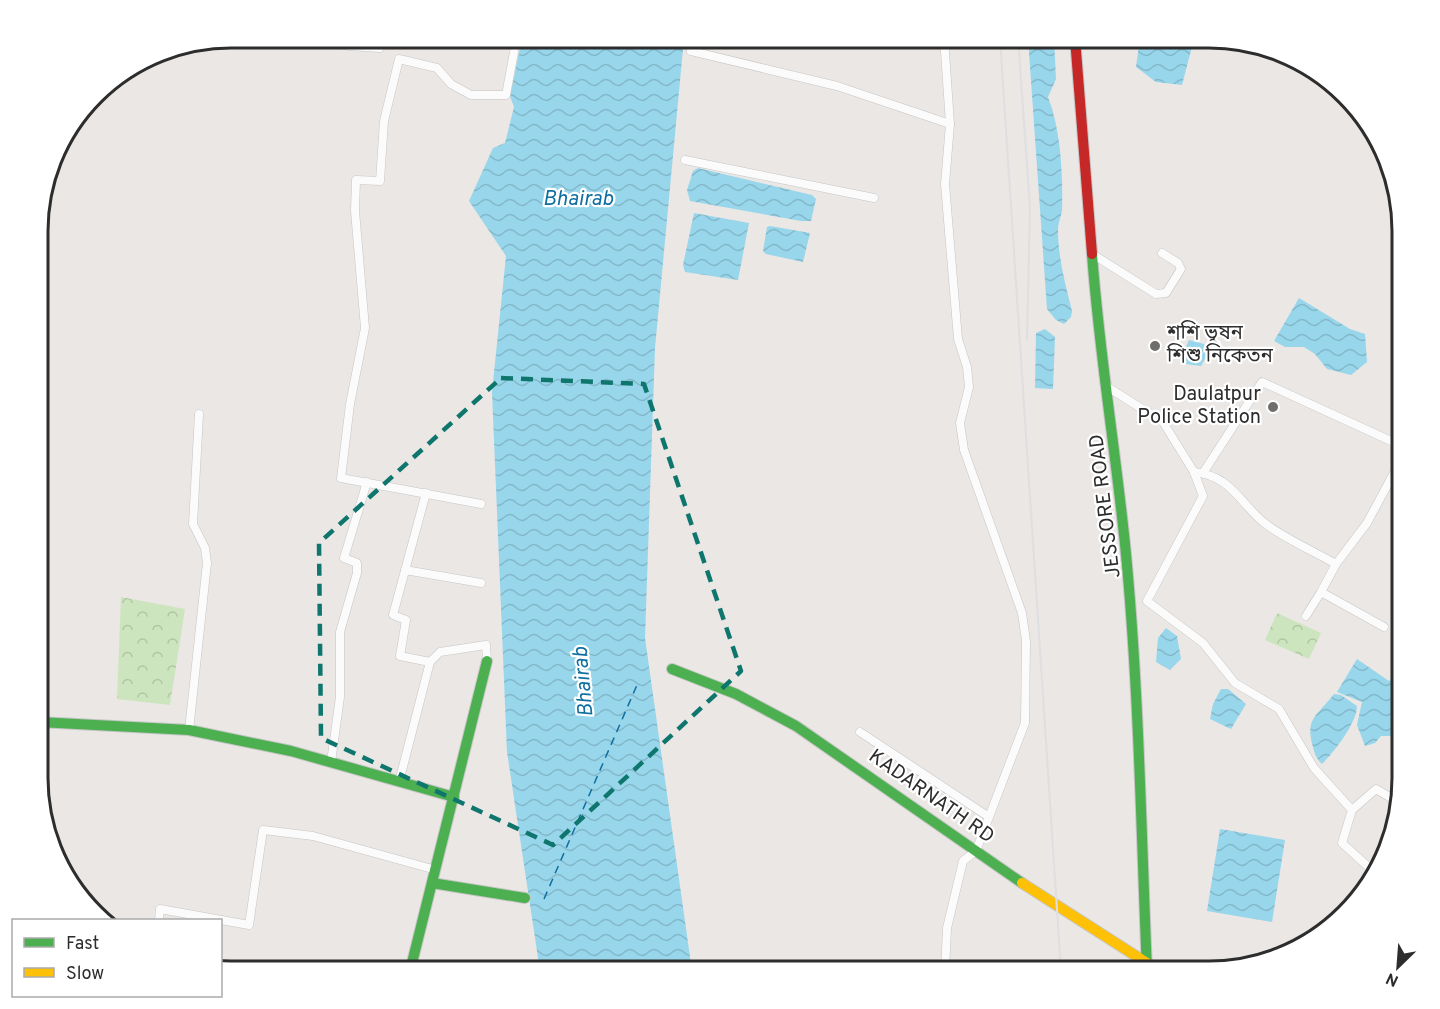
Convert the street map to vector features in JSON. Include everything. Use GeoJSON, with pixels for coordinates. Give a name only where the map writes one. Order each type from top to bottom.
{"type":"FeatureCollection","features":[{"type":"Feature","properties":{"kind":"main road","name":"JESSORE ROAD"},"geometry":{"type":"LineString","coordinates":[[1076,48],[1097,326],[1125,544],[1150,961]]}},
{"type":"Feature","properties":{"kind":"main road","name":"JESSORE ROAD"},"geometry":{"type":"LineString","coordinates":[[1081,48],[1109,388],[1132,547],[1152,932],[1150,961]]}},
{"type":"Feature","properties":{"kind":"main road"},"geometry":{"type":"LineString","coordinates":[[412,961],[487,661]]}},
{"type":"Feature","properties":{"kind":"main road","name":"KADARNATH RD"},"geometry":{"type":"LineString","coordinates":[[672,669],[755,703],[814,736],[976,851],[1139,961]]}},
{"type":"Feature","properties":{"kind":"main road"},"geometry":{"type":"LineString","coordinates":[[48,722],[189,730],[331,762],[454,797]]}},
{"type":"Feature","properties":{"kind":"main road"},"geometry":{"type":"LineString","coordinates":[[432,883],[525,898]]}},
{"type":"Feature","properties":{"kind":"street"},"geometry":{"type":"LineString","coordinates":[[945,48],[950,124],[945,184],[958,339],[967,367],[969,387],[960,423],[963,441],[1014,586],[1022,613],[1026,641],[1025,723],[976,851],[963,861],[946,928],[945,961]]}},
{"type":"Feature","properties":{"kind":"street"},"geometry":{"type":"LineString","coordinates":[[691,51],[837,86],[950,124]]}},
{"type":"Feature","properties":{"kind":"street"},"geometry":{"type":"LineString","coordinates":[[481,504],[341,478],[350,404],[365,328],[355,211],[356,180],[380,181],[384,121],[399,59],[437,68],[451,84],[471,95],[506,95],[514,52]]}},
{"type":"Feature","properties":{"kind":"street"},"geometry":{"type":"LineString","coordinates":[[685,160],[874,198]]}},
{"type":"Feature","properties":{"kind":"street"},"geometry":{"type":"LineString","coordinates":[[1097,257],[1156,294],[1166,293],[1181,269],[1178,263],[1162,254]]}},
{"type":"Feature","properties":{"kind":"street"},"geometry":{"type":"LineString","coordinates":[[1203,473],[1262,382],[1392,441]]}},
{"type":"Feature","properties":{"kind":"street"},"geometry":{"type":"LineString","coordinates":[[1109,388],[1163,422],[1194,472],[1203,496],[1147,602],[1203,643],[1235,683],[1279,709],[1314,768],[1352,810]]}},
{"type":"Feature","properties":{"kind":"street"},"geometry":{"type":"LineString","coordinates":[[189,730],[207,563],[206,548],[193,524],[200,414]]}},
{"type":"Feature","properties":{"kind":"street"},"geometry":{"type":"LineString","coordinates":[[1194,472],[1203,473],[1231,486],[1266,524],[1336,564]]}},
{"type":"Feature","properties":{"kind":"street"},"geometry":{"type":"LineString","coordinates":[[1306,616],[1336,564],[1367,523],[1392,477]]}},
{"type":"Feature","properties":{"kind":"street"},"geometry":{"type":"LineString","coordinates":[[331,762],[340,697],[340,632],[357,573],[357,563],[344,558],[367,482]]}},
{"type":"Feature","properties":{"kind":"street"},"geometry":{"type":"LineString","coordinates":[[426,493],[393,615],[406,620],[400,656],[430,662]]}},
{"type":"Feature","properties":{"kind":"street"},"geometry":{"type":"LineString","coordinates":[[405,570],[481,583]]}},
{"type":"Feature","properties":{"kind":"street"},"geometry":{"type":"LineString","coordinates":[[1321,592],[1384,627]]}},
{"type":"Feature","properties":{"kind":"street"},"geometry":{"type":"LineString","coordinates":[[399,782],[430,662],[441,652],[486,645],[487,661]]}},
{"type":"Feature","properties":{"kind":"street"},"geometry":{"type":"LineString","coordinates":[[860,732],[989,817]]}},
{"type":"Feature","properties":{"kind":"street"},"geometry":{"type":"LineString","coordinates":[[1369,868],[1342,843],[1352,810],[1376,789],[1391,797]]}},
{"type":"Feature","properties":{"kind":"street"},"geometry":{"type":"LineString","coordinates":[[222,920],[249,925],[263,830],[313,836],[436,870]]}},
{"type":"Feature","properties":{"kind":"street"},"geometry":{"type":"LineString","coordinates":[[159,919],[160,909],[216,919]]}},
{"type":"Feature","properties":{"kind":"highlighted area"},"geometry":{"type":"Polygon","coordinates":[[[501,378],[644,384],[741,671],[553,845],[321,738],[319,543],[501,378]]]}},
{"type":"Feature","properties":{"kind":"green space"},"geometry":{"type":"Polygon","coordinates":[[[121,597],[185,609],[170,705],[117,699],[121,597]]]}},
{"type":"Feature","properties":{"kind":"green space"},"geometry":{"type":"Polygon","coordinates":[[[1277,613],[1321,633],[1309,659],[1265,640],[1277,613]]]}},
{"type":"Feature","properties":{"kind":"water","name":"Bhairab"},"geometry":{"type":"Polygon","coordinates":[[[520,48],[683,48],[655,348],[645,638],[691,961],[538,961],[507,752],[492,392],[506,256],[469,201],[493,148],[505,143],[514,107],[510,96],[520,48]]]}},
{"type":"Feature","properties":{"kind":"water"},"geometry":{"type":"Polygon","coordinates":[[[1029,48],[1054,48],[1056,79],[1048,97],[1056,124],[1060,153],[1062,211],[1058,240],[1062,270],[1072,311],[1071,317],[1064,324],[1056,320],[1047,309],[1029,48]]]}},
{"type":"Feature","properties":{"kind":"water"},"geometry":{"type":"Polygon","coordinates":[[[1139,48],[1192,48],[1182,85],[1156,82],[1136,67],[1139,48]]]}},
{"type":"Feature","properties":{"kind":"water"},"geometry":{"type":"Polygon","coordinates":[[[698,168],[812,195],[816,199],[811,221],[690,201],[687,190],[693,171],[698,168]]]}},
{"type":"Feature","properties":{"kind":"water"},"geometry":{"type":"Polygon","coordinates":[[[694,213],[749,223],[738,280],[685,272],[683,265],[694,213]]]}},
{"type":"Feature","properties":{"kind":"water"},"geometry":{"type":"Polygon","coordinates":[[[767,227],[810,233],[803,262],[766,254],[763,251],[767,227]]]}},
{"type":"Feature","properties":{"kind":"water"},"geometry":{"type":"Polygon","coordinates":[[[1299,298],[1350,329],[1365,334],[1367,362],[1351,375],[1327,369],[1315,354],[1304,347],[1285,347],[1274,341],[1299,298]]]}},
{"type":"Feature","properties":{"kind":"water"},"geometry":{"type":"Polygon","coordinates":[[[1045,329],[1055,337],[1053,389],[1035,388],[1036,333],[1045,329]]]}},
{"type":"Feature","properties":{"kind":"water"},"geometry":{"type":"Polygon","coordinates":[[[1189,340],[1204,344],[1210,350],[1201,366],[1186,364],[1182,356],[1189,340]]]}},
{"type":"Feature","properties":{"kind":"water"},"geometry":{"type":"Polygon","coordinates":[[[1166,628],[1177,636],[1181,659],[1170,670],[1156,662],[1158,638],[1166,628]]]}},
{"type":"Feature","properties":{"kind":"water"},"geometry":{"type":"Polygon","coordinates":[[[1357,659],[1389,681],[1392,678],[1392,736],[1381,736],[1375,743],[1365,746],[1357,725],[1362,702],[1337,692],[1357,659]]]}},
{"type":"Feature","properties":{"kind":"water"},"geometry":{"type":"Polygon","coordinates":[[[1221,689],[1228,689],[1246,704],[1231,729],[1210,719],[1213,704],[1221,689]]]}},
{"type":"Feature","properties":{"kind":"water"},"geometry":{"type":"Polygon","coordinates":[[[1334,694],[1341,695],[1357,706],[1356,713],[1344,737],[1322,764],[1314,750],[1311,724],[1317,713],[1334,694]]]}},
{"type":"Feature","properties":{"kind":"water"},"geometry":{"type":"Polygon","coordinates":[[[1220,829],[1285,840],[1272,922],[1207,911],[1220,829]]]}},
{"type":"Feature","properties":{"kind":"ferry route"},"geometry":{"type":"LineString","coordinates":[[544,899],[637,685]]}},
{"type":"Feature","properties":{"kind":"railway"},"geometry":{"type":"LineString","coordinates":[[1001,48],[1060,961]]}},
{"type":"Feature","properties":{"kind":"railway"},"geometry":{"type":"LineString","coordinates":[[1019,48],[1030,207],[1027,339]]}},
{"type":"Feature","properties":{"kind":"traffic: fast"},"geometry":{"type":"LineString","coordinates":[[1092,254],[1130,597],[1137,704],[1147,961]]}},
{"type":"Feature","properties":{"kind":"traffic: fast"},"geometry":{"type":"LineString","coordinates":[[412,961],[487,661]]}},
{"type":"Feature","properties":{"kind":"traffic: fast"},"geometry":{"type":"LineString","coordinates":[[672,669],[736,694],[796,726],[1022,883]]}},
{"type":"Feature","properties":{"kind":"traffic: fast"},"geometry":{"type":"LineString","coordinates":[[48,722],[189,730],[291,751],[454,797]]}},
{"type":"Feature","properties":{"kind":"traffic: fast"},"geometry":{"type":"LineString","coordinates":[[432,883],[525,898]]}},
{"type":"Feature","properties":{"kind":"traffic: slow"},"geometry":{"type":"LineString","coordinates":[[1022,883],[1144,961]]}},
{"type":"Feature","properties":{"kind":"traffic: jam"},"geometry":{"type":"LineString","coordinates":[[1076,48],[1092,254]]}},
{"type":"Feature","properties":{"kind":"place","name":"শশি ভূষন শিশু নিকেতন"},"geometry":{"type":"Point","coordinates":[1155,346]}},
{"type":"Feature","properties":{"kind":"place","name":"Daulatpur Police Station"},"geometry":{"type":"Point","coordinates":[1273,407]}}]}
